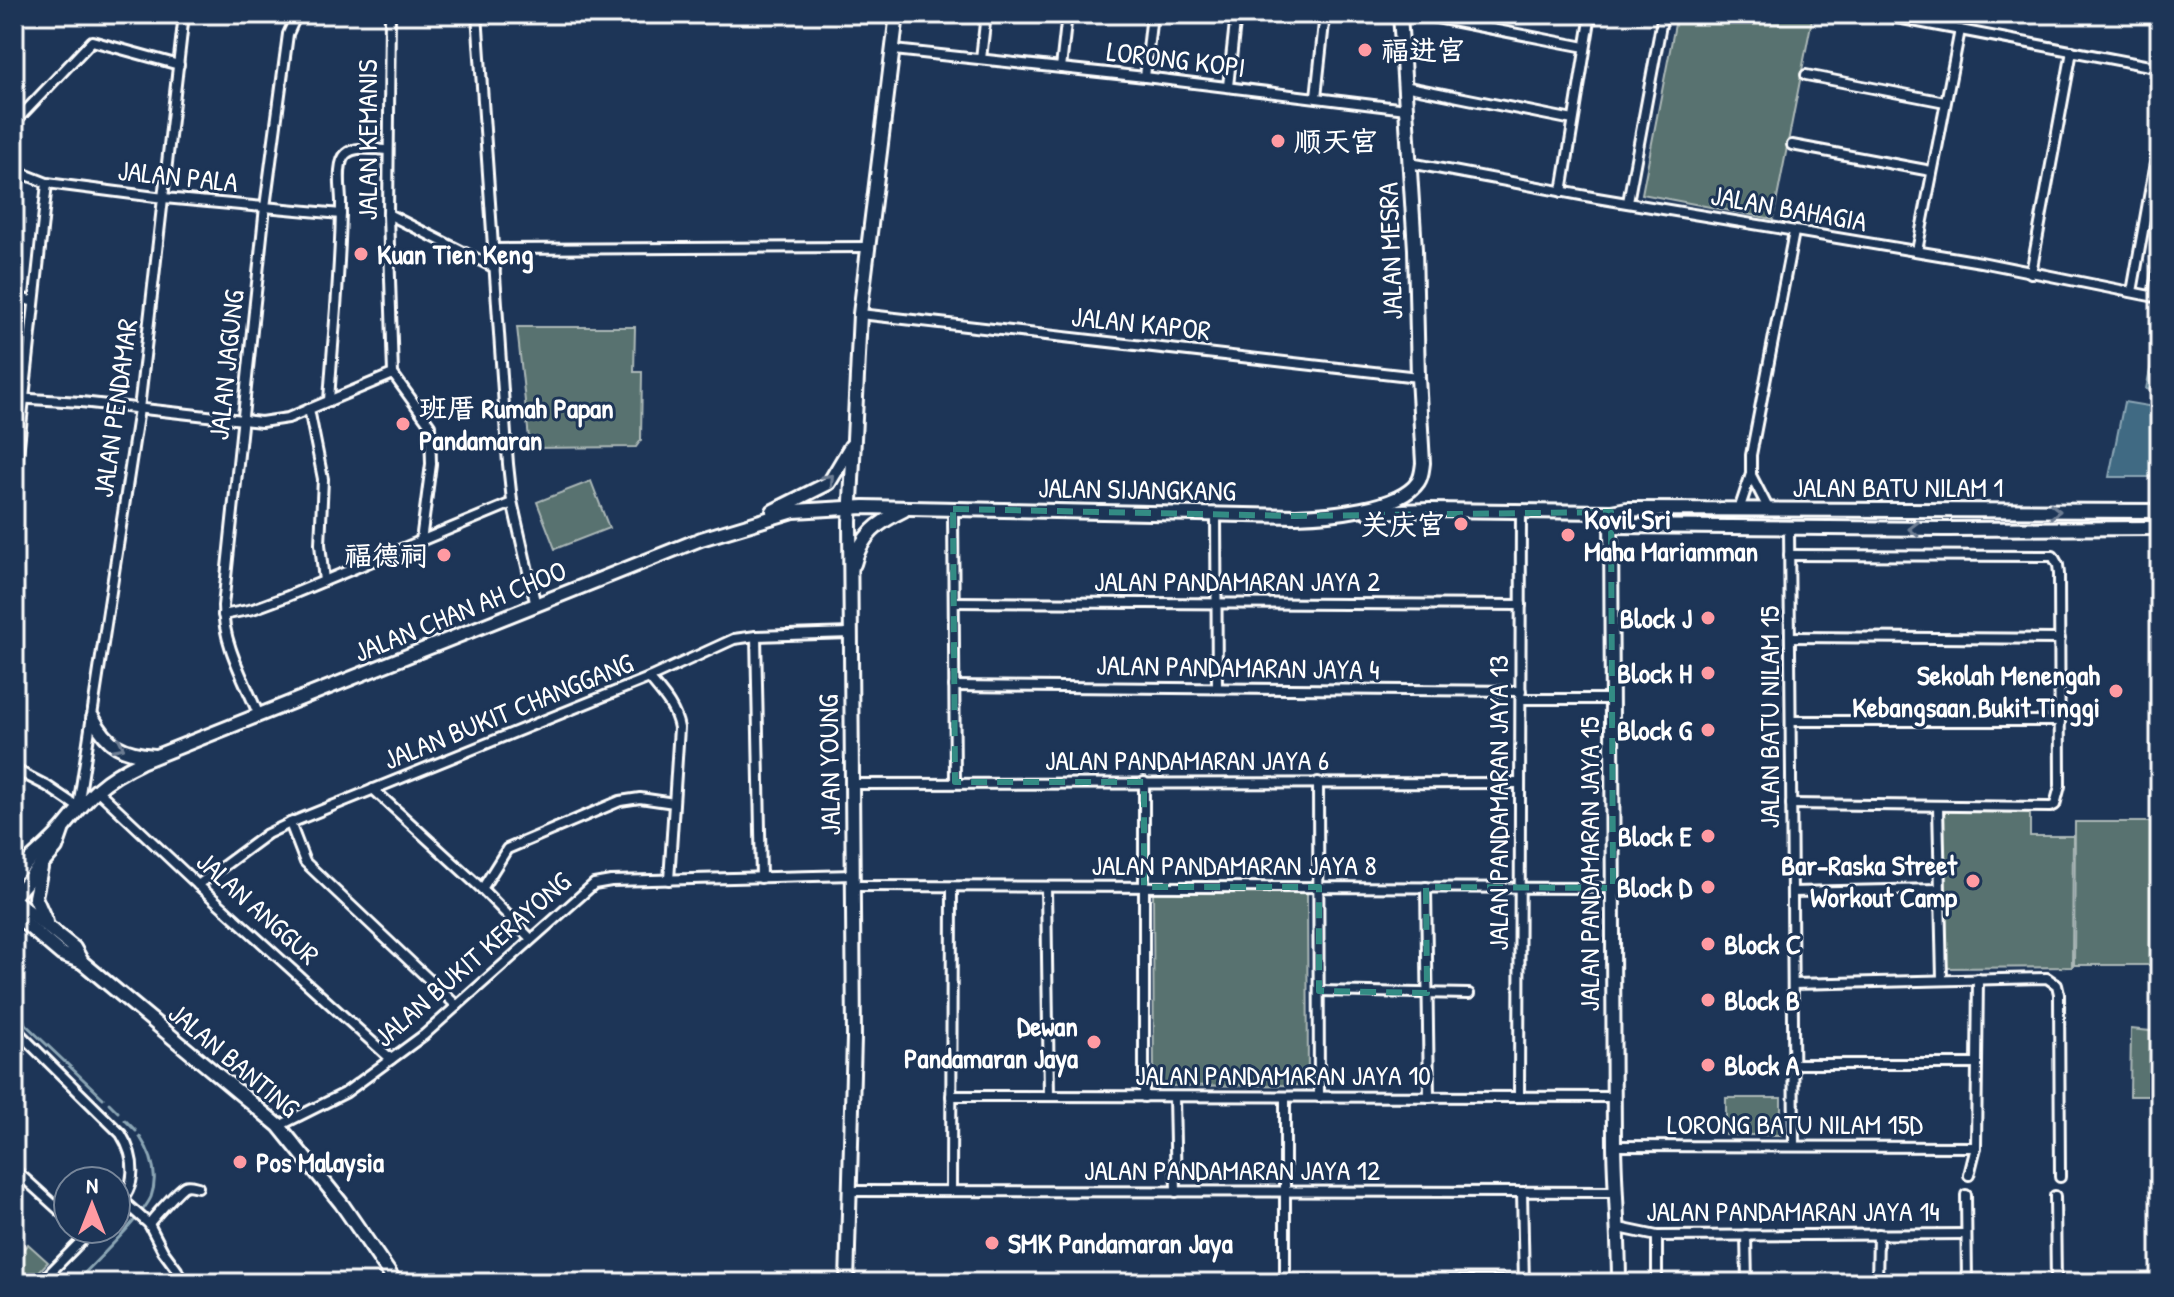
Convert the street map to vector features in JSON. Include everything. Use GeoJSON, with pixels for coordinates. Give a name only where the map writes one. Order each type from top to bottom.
{"type":"FeatureCollection","features":[{"type":"Feature","properties":{"kind":"main road","name":"JALAN YOUNG"},"geometry":{"type":"LineString","coordinates":[[847,1283],[854,1038],[852,443],[860,314],[897,14]]}},
{"type":"Feature","properties":{"kind":"main road","name":"JALAN MESRA"},"geometry":{"type":"LineString","coordinates":[[1400,14],[1415,249],[1423,463],[1416,486]]}},
{"type":"Feature","properties":{"kind":"main road"},"geometry":{"type":"LineString","coordinates":[[742,526],[829,483],[852,443]]}},
{"type":"Feature","properties":{"kind":"main road","name":"JALAN SIJANGKANG"},"geometry":{"type":"LineString","coordinates":[[850,508],[1296,516],[1349,513],[1383,502],[1416,486]]}},
{"type":"Feature","properties":{"kind":"main road","name":"JALAN CHAN AH CHOO"},"geometry":{"type":"LineString","coordinates":[[38,860],[56,848],[63,828],[96,789],[119,773],[158,756],[701,539],[794,511],[850,508]]}},
{"type":"Feature","properties":{"kind":"main road"},"geometry":{"type":"LineString","coordinates":[[851,576],[856,555],[871,529],[907,508]]}},
{"type":"Feature","properties":{"kind":"main road","name":"JALAN BATU NILAM 1"},"geometry":{"type":"LineString","coordinates":[[1349,513],[1430,510],[1611,512],[1627,509],[2160,511]]}},
{"type":"Feature","properties":{"kind":"main road"},"geometry":{"type":"LineString","coordinates":[[1945,511],[1945,529]]}},
{"type":"Feature","properties":{"kind":"main road","name":"JALAN PANDAMARAN JAYA 15"},"geometry":{"type":"LineString","coordinates":[[1611,512],[1614,1146],[1619,1283]]}},
{"type":"Feature","properties":{"kind":"main road","name":"JALAN BATU NILAM 1"},"geometry":{"type":"LineString","coordinates":[[1611,526],[2160,528]]}},
{"type":"Feature","properties":{"kind":"main road"},"geometry":{"type":"LineString","coordinates":[[93,718],[103,736],[118,747],[140,755],[158,756]]}},
{"type":"Feature","properties":{"kind":"main road"},"geometry":{"type":"LineString","coordinates":[[14,865],[38,860]]}},
{"type":"Feature","properties":{"kind":"main road"},"geometry":{"type":"LineString","coordinates":[[14,875],[38,860]]}},
{"type":"Feature","properties":{"kind":"main road"},"geometry":{"type":"LineString","coordinates":[[14,898],[38,860]]}},
{"type":"Feature","properties":{"kind":"main road"},"geometry":{"type":"LineString","coordinates":[[38,860],[35,897],[42,930]]}},
{"type":"Feature","properties":{"kind":"main road","name":"JALAN BANTING"},"geometry":{"type":"LineString","coordinates":[[14,898],[42,930],[74,948],[82,962],[279,1126],[341,1203],[396,1283]]}},
{"type":"Feature","properties":{"kind":"main road"},"geometry":{"type":"LineString","coordinates":[[14,914],[42,930]]}},
{"type":"Feature","properties":{"kind":"main road"},"geometry":{"type":"LineString","coordinates":[[14,928],[42,930]]}},
{"type":"Feature","properties":{"kind":"street","name":"JALAN PENDAMAR"},"geometry":{"type":"LineString","coordinates":[[78,807],[139,409],[184,14]]}},
{"type":"Feature","properties":{"kind":"street","name":"JALAN JAGUNG"},"geometry":{"type":"LineString","coordinates":[[259,717],[231,652],[223,615],[265,207],[288,34],[297,14]]}},
{"type":"Feature","properties":{"kind":"street","name":"JALAN KEMANIS"},"geometry":{"type":"LineString","coordinates":[[390,14],[388,214],[393,374]]}},
{"type":"Feature","properties":{"kind":"street"},"geometry":{"type":"LineString","coordinates":[[477,14],[512,503],[536,606]]}},
{"type":"Feature","properties":{"kind":"street"},"geometry":{"type":"LineString","coordinates":[[981,59],[986,14]]}},
{"type":"Feature","properties":{"kind":"street"},"geometry":{"type":"LineString","coordinates":[[1061,68],[1067,14]]}},
{"type":"Feature","properties":{"kind":"street"},"geometry":{"type":"LineString","coordinates":[[1145,77],[1152,14]]}},
{"type":"Feature","properties":{"kind":"street"},"geometry":{"type":"LineString","coordinates":[[1228,86],[1236,14]]}},
{"type":"Feature","properties":{"kind":"street"},"geometry":{"type":"LineString","coordinates":[[1316,97],[1325,14]]}},
{"type":"Feature","properties":{"kind":"street"},"geometry":{"type":"LineString","coordinates":[[1415,14],[1585,47]]}},
{"type":"Feature","properties":{"kind":"street"},"geometry":{"type":"LineString","coordinates":[[1562,192],[1591,14]]}},
{"type":"Feature","properties":{"kind":"street"},"geometry":{"type":"LineString","coordinates":[[1628,202],[1663,14]]}},
{"type":"Feature","properties":{"kind":"street"},"geometry":{"type":"LineString","coordinates":[[1876,14],[2160,68]]}},
{"type":"Feature","properties":{"kind":"street"},"geometry":{"type":"LineString","coordinates":[[1917,251],[1960,30]]}},
{"type":"Feature","properties":{"kind":"street"},"geometry":{"type":"LineString","coordinates":[[14,123],[92,41],[179,65]]}},
{"type":"Feature","properties":{"kind":"street","name":"LORONG KOPI"},"geometry":{"type":"LineString","coordinates":[[894,50],[1228,86],[1406,109]]}},
{"type":"Feature","properties":{"kind":"street"},"geometry":{"type":"LineString","coordinates":[[2031,273],[2072,51]]}},
{"type":"Feature","properties":{"kind":"street"},"geometry":{"type":"LineString","coordinates":[[1806,75],[1945,102]]}},
{"type":"Feature","properties":{"kind":"street"},"geometry":{"type":"LineString","coordinates":[[1404,86],[1573,120]]}},
{"type":"Feature","properties":{"kind":"street"},"geometry":{"type":"LineString","coordinates":[[2132,292],[2160,135]]}},
{"type":"Feature","properties":{"kind":"street"},"geometry":{"type":"LineString","coordinates":[[1792,145],[1931,171]]}},
{"type":"Feature","properties":{"kind":"street"},"geometry":{"type":"LineString","coordinates":[[329,401],[343,156],[361,149],[388,150]]}},
{"type":"Feature","properties":{"kind":"street","name":"JALAN BAHAGIA"},"geometry":{"type":"LineString","coordinates":[[1410,163],[1562,192],[1917,251],[2156,297]]}},
{"type":"Feature","properties":{"kind":"street","name":"JALAN PALA"},"geometry":{"type":"LineString","coordinates":[[14,170],[47,183],[164,198],[341,214]]}},
{"type":"Feature","properties":{"kind":"street"},"geometry":{"type":"LineString","coordinates":[[14,492],[19,398],[34,302],[47,183]]}},
{"type":"Feature","properties":{"kind":"street"},"geometry":{"type":"LineString","coordinates":[[388,214],[495,268]]}},
{"type":"Feature","properties":{"kind":"street"},"geometry":{"type":"LineString","coordinates":[[1739,510],[1751,474],[1751,455],[1794,232]]}},
{"type":"Feature","properties":{"kind":"street"},"geometry":{"type":"LineString","coordinates":[[494,249],[869,247]]}},
{"type":"Feature","properties":{"kind":"street"},"geometry":{"type":"LineString","coordinates":[[2156,297],[2160,256]]}},
{"type":"Feature","properties":{"kind":"street"},"geometry":{"type":"LineString","coordinates":[[14,296],[34,302]]}},
{"type":"Feature","properties":{"kind":"street","name":"JALAN KAPOR"},"geometry":{"type":"LineString","coordinates":[[860,314],[1418,377]]}},
{"type":"Feature","properties":{"kind":"street"},"geometry":{"type":"LineString","coordinates":[[19,398],[241,422],[273,421],[393,374],[430,425],[431,464],[421,541]]}},
{"type":"Feature","properties":{"kind":"street"},"geometry":{"type":"LineString","coordinates":[[309,409],[323,479],[320,544],[324,581]]}},
{"type":"Feature","properties":{"kind":"street"},"geometry":{"type":"LineString","coordinates":[[1751,474],[1769,510]]}},
{"type":"Feature","properties":{"kind":"street"},"geometry":{"type":"LineString","coordinates":[[223,615],[253,609],[512,503]]}},
{"type":"Feature","properties":{"kind":"street"},"geometry":{"type":"LineString","coordinates":[[953,509],[955,782]]}},
{"type":"Feature","properties":{"kind":"street","name":"JALAN PANDAMARAN JAYA 13"},"geometry":{"type":"LineString","coordinates":[[1519,1097],[1521,510]]}},
{"type":"Feature","properties":{"kind":"street"},"geometry":{"type":"LineString","coordinates":[[1216,515],[1217,688]]}},
{"type":"Feature","properties":{"kind":"street","name":"JALAN BATU NILAM 15"},"geometry":{"type":"LineString","coordinates":[[1789,527],[1794,1146]]}},
{"type":"Feature","properties":{"kind":"street"},"geometry":{"type":"LineString","coordinates":[[1789,555],[2053,556],[2059,574],[2060,639],[2060,786],[2055,805],[1791,804]]}},
{"type":"Feature","properties":{"kind":"street","name":"JALAN PANDAMARAN JAYA 2"},"geometry":{"type":"LineString","coordinates":[[954,602],[1521,605]]}},
{"type":"Feature","properties":{"kind":"street","name":"JALAN BUKIT CHANGGANG"},"geometry":{"type":"LineString","coordinates":[[198,885],[267,834],[290,823],[649,678],[734,639],[851,633]]}},
{"type":"Feature","properties":{"kind":"street"},"geometry":{"type":"LineString","coordinates":[[756,636],[761,878]]}},
{"type":"Feature","properties":{"kind":"street"},"geometry":{"type":"LineString","coordinates":[[1790,637],[2060,639]]}},
{"type":"Feature","properties":{"kind":"street"},"geometry":{"type":"LineString","coordinates":[[649,678],[677,714],[679,728],[669,880]]}},
{"type":"Feature","properties":{"kind":"street","name":"JALAN PANDAMARAN JAYA 4"},"geometry":{"type":"LineString","coordinates":[[954,686],[1217,688],[1612,699]]}},
{"type":"Feature","properties":{"kind":"street"},"geometry":{"type":"LineString","coordinates":[[1791,721],[2060,721]]}},
{"type":"Feature","properties":{"kind":"street"},"geometry":{"type":"LineString","coordinates":[[14,769],[78,807]]}},
{"type":"Feature","properties":{"kind":"street"},"geometry":{"type":"LineString","coordinates":[[1144,782],[1144,1097]]}},
{"type":"Feature","properties":{"kind":"street"},"geometry":{"type":"LineString","coordinates":[[1318,782],[1319,1097]]}},
{"type":"Feature","properties":{"kind":"street","name":"JALAN PANDAMARAN JAYA 6"},"geometry":{"type":"LineString","coordinates":[[853,784],[1520,783]]}},
{"type":"Feature","properties":{"kind":"street","name":"JALAN ANGGUR"},"geometry":{"type":"LineString","coordinates":[[96,789],[391,1059]]}},
{"type":"Feature","properties":{"kind":"street"},"geometry":{"type":"LineString","coordinates":[[373,789],[482,889],[531,939]]}},
{"type":"Feature","properties":{"kind":"street"},"geometry":{"type":"LineString","coordinates":[[482,889],[507,849],[620,801],[640,798],[674,803]]}},
{"type":"Feature","properties":{"kind":"street"},"geometry":{"type":"LineString","coordinates":[[1938,806],[1942,979]]}},
{"type":"Feature","properties":{"kind":"street"},"geometry":{"type":"LineString","coordinates":[[290,823],[305,862],[457,1006]]}},
{"type":"Feature","properties":{"kind":"street","name":"JALAN BUKIT KERAYONG"},"geometry":{"type":"LineString","coordinates":[[279,1126],[345,1093],[424,1035],[594,884],[761,878],[854,881]]}},
{"type":"Feature","properties":{"kind":"street","name":"JALAN PANDAMARAN JAYA 8"},"geometry":{"type":"LineString","coordinates":[[854,881],[952,887],[1613,888]]}},
{"type":"Feature","properties":{"kind":"street"},"geometry":{"type":"LineString","coordinates":[[951,1191],[952,887]]}},
{"type":"Feature","properties":{"kind":"street"},"geometry":{"type":"LineString","coordinates":[[1046,887],[1049,1096]]}},
{"type":"Feature","properties":{"kind":"street"},"geometry":{"type":"LineString","coordinates":[[1426,887],[1429,1097]]}},
{"type":"Feature","properties":{"kind":"street"},"geometry":{"type":"LineString","coordinates":[[1792,892],[1939,889]]}},
{"type":"Feature","properties":{"kind":"street"},"geometry":{"type":"LineString","coordinates":[[1793,984],[2047,978],[2057,985],[2060,1177]]}},
{"type":"Feature","properties":{"kind":"street"},"geometry":{"type":"LineString","coordinates":[[1969,1175],[1976,1147],[1978,979]]}},
{"type":"Feature","properties":{"kind":"street"},"geometry":{"type":"LineString","coordinates":[[1319,991],[1469,994]]}},
{"type":"Feature","properties":{"kind":"street"},"geometry":{"type":"LineString","coordinates":[[14,1028],[121,1134],[130,1148],[134,1168],[132,1178]]}},
{"type":"Feature","properties":{"kind":"street"},"geometry":{"type":"LineString","coordinates":[[1794,1064],[1977,1064]]}},
{"type":"Feature","properties":{"kind":"street","name":"JALAN PANDAMARAN JAYA 10"},"geometry":{"type":"LineString","coordinates":[[951,1096],[1615,1097]]}},
{"type":"Feature","properties":{"kind":"street"},"geometry":{"type":"LineString","coordinates":[[1174,1097],[1176,1192]]}},
{"type":"Feature","properties":{"kind":"street"},"geometry":{"type":"LineString","coordinates":[[1285,1097],[1285,1282],[1524,1282],[1522,1192]]}},
{"type":"Feature","properties":{"kind":"street","name":"LORONG BATU NILAM 15D"},"geometry":{"type":"LineString","coordinates":[[1614,1146],[1976,1147]]}},
{"type":"Feature","properties":{"kind":"street"},"geometry":{"type":"LineString","coordinates":[[14,1169],[52,1203]]}},
{"type":"Feature","properties":{"kind":"street"},"geometry":{"type":"LineString","coordinates":[[146,1221],[171,1202],[181,1187],[198,1187]]}},
{"type":"Feature","properties":{"kind":"street","name":"JALAN PANDAMARAN JAYA 12"},"geometry":{"type":"LineString","coordinates":[[850,1191],[1615,1192]]}},
{"type":"Feature","properties":{"kind":"street"},"geometry":{"type":"LineString","coordinates":[[1966,1195],[1967,1283]]}},
{"type":"Feature","properties":{"kind":"street"},"geometry":{"type":"LineString","coordinates":[[2055,1196],[2056,1283]]}},
{"type":"Feature","properties":{"kind":"street"},"geometry":{"type":"LineString","coordinates":[[132,1210],[146,1221],[182,1283]]}},
{"type":"Feature","properties":{"kind":"street","name":"JALAN PANDAMARAN JAYA 14"},"geometry":{"type":"LineString","coordinates":[[1619,1222],[1657,1236],[1966,1234]]}},
{"type":"Feature","properties":{"kind":"street"},"geometry":{"type":"LineString","coordinates":[[1877,1283],[1878,1234]]}},
{"type":"Feature","properties":{"kind":"street"},"geometry":{"type":"LineString","coordinates":[[1746,1235],[1747,1283]]}},
{"type":"Feature","properties":{"kind":"street"},"geometry":{"type":"LineString","coordinates":[[1657,1236],[1657,1283]]}},
{"type":"Feature","properties":{"kind":"street"},"geometry":{"type":"LineString","coordinates":[[40,1283],[74,1245]]}},
{"type":"Feature","properties":{"kind":"highlighted area"},"geometry":{"type":"Polygon","coordinates":[[[953,509],[1296,516],[1611,512],[1613,888],[1426,887],[1427,993],[1319,991],[1319,887],[1144,887],[1144,782],[955,782],[953,509]]]}},
{"type":"Feature","properties":{"kind":"green space"},"geometry":{"type":"Polygon","coordinates":[[[1677,14],[1813,14],[1773,219],[1642,194],[1677,14]]]}},
{"type":"Feature","properties":{"kind":"green space"},"geometry":{"type":"Polygon","coordinates":[[[517,327],[635,327],[634,372],[642,372],[641,440],[636,447],[530,448],[517,327]]]}},
{"type":"Feature","properties":{"kind":"green space"},"geometry":{"type":"Polygon","coordinates":[[[591,481],[609,528],[555,549],[537,502],[591,481]]]}},
{"type":"Feature","properties":{"kind":"green space"},"geometry":{"type":"Polygon","coordinates":[[[1941,811],[2030,811],[2030,836],[2073,836],[2072,967],[1944,968],[1941,811]]]}},
{"type":"Feature","properties":{"kind":"green space"},"geometry":{"type":"Polygon","coordinates":[[[2075,822],[2160,822],[2160,965],[2074,965],[2075,822]]]}},
{"type":"Feature","properties":{"kind":"green space"},"geometry":{"type":"Polygon","coordinates":[[[1307,890],[1308,1085],[1154,1086],[1153,891],[1307,890]]]}},
{"type":"Feature","properties":{"kind":"green space"},"geometry":{"type":"Polygon","coordinates":[[[2131,1029],[2160,1032],[2160,1096],[2130,1096],[2131,1029]]]}},
{"type":"Feature","properties":{"kind":"green space"},"geometry":{"type":"Polygon","coordinates":[[[1726,1098],[1781,1098],[1781,1135],[1726,1135],[1726,1098]]]}},
{"type":"Feature","properties":{"kind":"green space"},"geometry":{"type":"Polygon","coordinates":[[[28,1244],[48,1262],[28,1283],[14,1283],[14,1259],[28,1244]]]}},
{"type":"Feature","properties":{"kind":"water"},"geometry":{"type":"Polygon","coordinates":[[[2160,322],[2160,392],[2146,389],[2160,322]]]}},
{"type":"Feature","properties":{"kind":"water"},"geometry":{"type":"Polygon","coordinates":[[[2124,402],[2160,408],[2160,477],[2109,477],[2124,402]]]}},
{"type":"Feature","properties":{"kind":"waterway"},"geometry":{"type":"LineString","coordinates":[[18,1004],[25,1024],[103,1098]]}},
{"type":"Feature","properties":{"kind":"waterway"},"geometry":{"type":"LineString","coordinates":[[109,1103],[118,1112]]}},
{"type":"Feature","properties":{"kind":"waterway"},"geometry":{"type":"LineString","coordinates":[[125,1120],[136,1131]]}},
{"type":"Feature","properties":{"kind":"waterway"},"geometry":{"type":"LineString","coordinates":[[75,1283],[128,1228],[151,1197],[153,1166],[140,1137]]}},
{"type":"Feature","properties":{"kind":"place","name":"福进宫"},"geometry":{"type":"Point","coordinates":[1365,50]}},
{"type":"Feature","properties":{"kind":"place","name":"顺天宫"},"geometry":{"type":"Point","coordinates":[1278,141]}},
{"type":"Feature","properties":{"kind":"place","name":"Kuan Tien Keng"},"geometry":{"type":"Point","coordinates":[361,254]}},
{"type":"Feature","properties":{"kind":"place","name":"班厝 Rumah Papan Pandamaran"},"geometry":{"type":"Point","coordinates":[403,424]}},
{"type":"Feature","properties":{"kind":"place","name":"关庆宫"},"geometry":{"type":"Point","coordinates":[1461,524]}},
{"type":"Feature","properties":{"kind":"place","name":"Kovil Sri Maha Mariamman"},"geometry":{"type":"Point","coordinates":[1568,535]}},
{"type":"Feature","properties":{"kind":"place","name":"福德祠"},"geometry":{"type":"Point","coordinates":[444,555]}},
{"type":"Feature","properties":{"kind":"place","name":"Block J"},"geometry":{"type":"Point","coordinates":[1708,618]}},
{"type":"Feature","properties":{"kind":"place","name":"Block H"},"geometry":{"type":"Point","coordinates":[1708,673]}},
{"type":"Feature","properties":{"kind":"place","name":"Sekolah Menengah Kebangsaan Bukit Tinggi"},"geometry":{"type":"Point","coordinates":[2116,691]}},
{"type":"Feature","properties":{"kind":"place","name":"Block G"},"geometry":{"type":"Point","coordinates":[1708,730]}},
{"type":"Feature","properties":{"kind":"place","name":"Block E"},"geometry":{"type":"Point","coordinates":[1708,836]}},
{"type":"Feature","properties":{"kind":"place","name":"Bar-Raska Street Workout Camp"},"geometry":{"type":"Point","coordinates":[1973,881]}},
{"type":"Feature","properties":{"kind":"place","name":"Block D"},"geometry":{"type":"Point","coordinates":[1708,887]}},
{"type":"Feature","properties":{"kind":"place","name":"Block C"},"geometry":{"type":"Point","coordinates":[1708,944]}},
{"type":"Feature","properties":{"kind":"place","name":"Block B"},"geometry":{"type":"Point","coordinates":[1708,1000]}},
{"type":"Feature","properties":{"kind":"place","name":"Dewan Pandamaran Jaya"},"geometry":{"type":"Point","coordinates":[1094,1042]}},
{"type":"Feature","properties":{"kind":"place","name":"Block A"},"geometry":{"type":"Point","coordinates":[1708,1065]}},
{"type":"Feature","properties":{"kind":"place","name":"Pos Malaysia"},"geometry":{"type":"Point","coordinates":[240,1162]}},
{"type":"Feature","properties":{"kind":"place","name":"SMK Pandamaran Jaya"},"geometry":{"type":"Point","coordinates":[992,1243]}}]}
